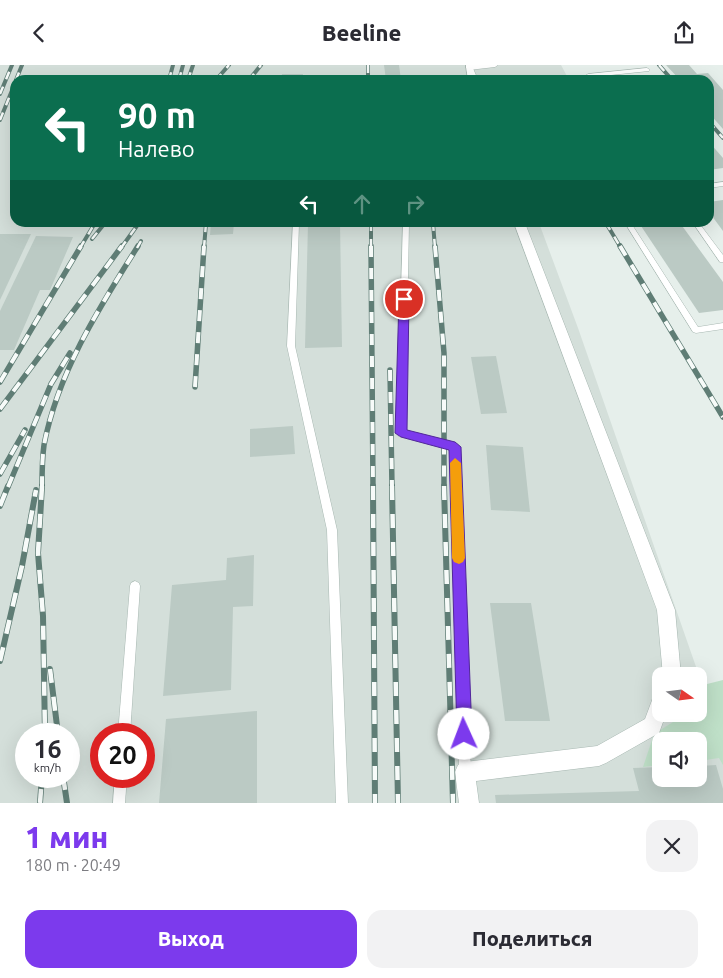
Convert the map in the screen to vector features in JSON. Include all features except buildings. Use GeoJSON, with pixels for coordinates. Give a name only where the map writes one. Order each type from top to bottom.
{"type":"FeatureCollection","features":[{"type":"Feature","properties":{"kind":"street"},"geometry":{"type":"LineString","coordinates":[[521,227],[666,610],[671,667]]}},
{"type":"Feature","properties":{"kind":"street"},"geometry":{"type":"LineString","coordinates":[[469,803],[465,772],[599,756],[652,726],[653,723]]}},
{"type":"Feature","properties":{"kind":"lane"},"geometry":{"type":"LineString","coordinates":[[469,66],[495,65]]}},
{"type":"Feature","properties":{"kind":"lane"},"geometry":{"type":"LineString","coordinates":[[598,75],[647,70]]}},
{"type":"Feature","properties":{"kind":"lane"},"geometry":{"type":"LineString","coordinates":[[296,227],[291,346],[332,530],[342,803]]}},
{"type":"Feature","properties":{"kind":"lane"},"geometry":{"type":"LineString","coordinates":[[406,227],[401,433],[455,447],[465,772]]}},
{"type":"Feature","properties":{"kind":"lane"},"geometry":{"type":"LineString","coordinates":[[631,227],[696,330],[723,326]]}},
{"type":"Feature","properties":{"kind":"lane"},"geometry":{"type":"LineString","coordinates":[[699,227],[723,260]]}},
{"type":"Feature","properties":{"kind":"lane"},"geometry":{"type":"LineString","coordinates":[[125,723],[135,586]]}},
{"type":"Feature","properties":{"kind":"lane"},"geometry":{"type":"LineString","coordinates":[[119,803],[120,788]]}},
{"type":"Feature","properties":{"kind":"shaded area"},"geometry":{"type":"Polygon","coordinates":[[[0,65],[561,65],[566,75],[10,75],[10,227],[540,227],[578,328],[696,667],[652,667],[652,723],[708,723],[708,686],[723,692],[723,803],[0,803],[0,65]]]}},
{"type":"Feature","properties":{"kind":"green space"},"geometry":{"type":"Polygon","coordinates":[[[723,680],[723,765],[719,758],[707,760],[707,732],[657,732],[671,723],[708,723],[708,684],[723,680]]]}},
{"type":"Feature","properties":{"kind":"green space"},"geometry":{"type":"Polygon","coordinates":[[[652,740],[652,766],[643,767],[652,740]]]}},
{"type":"Feature","properties":{"kind":"railway"},"geometry":{"type":"LineString","coordinates":[[0,94],[12,65]]}},
{"type":"Feature","properties":{"kind":"railway"},"geometry":{"type":"LineString","coordinates":[[18,75],[22,65]]}},
{"type":"Feature","properties":{"kind":"railway"},"geometry":{"type":"LineString","coordinates":[[170,75],[173,65]]}},
{"type":"Feature","properties":{"kind":"railway"},"geometry":{"type":"LineString","coordinates":[[180,75],[183,65]]}},
{"type":"Feature","properties":{"kind":"railway"},"geometry":{"type":"LineString","coordinates":[[190,75],[193,65]]}},
{"type":"Feature","properties":{"kind":"railway"},"geometry":{"type":"LineString","coordinates":[[220,75],[229,65]]}},
{"type":"Feature","properties":{"kind":"railway"},"geometry":{"type":"LineString","coordinates":[[253,75],[261,65]]}},
{"type":"Feature","properties":{"kind":"railway"},"geometry":{"type":"LineString","coordinates":[[368,65],[368,75]]}},
{"type":"Feature","properties":{"kind":"railway"},"geometry":{"type":"LineString","coordinates":[[659,65],[668,75]]}},
{"type":"Feature","properties":{"kind":"railway"},"geometry":{"type":"LineString","coordinates":[[0,120],[10,95]]}},
{"type":"Feature","properties":{"kind":"railway"},"geometry":{"type":"LineString","coordinates":[[714,128],[723,138]]}},
{"type":"Feature","properties":{"kind":"railway"},"geometry":{"type":"LineString","coordinates":[[80,248],[93,227]]}},
{"type":"Feature","properties":{"kind":"railway"},"geometry":{"type":"LineString","coordinates":[[92,239],[102,227]]}},
{"type":"Feature","properties":{"kind":"railway"},"geometry":{"type":"LineString","coordinates":[[121,248],[136,227]]}},
{"type":"Feature","properties":{"kind":"railway"},"geometry":{"type":"LineString","coordinates":[[204,248],[206,227]]}},
{"type":"Feature","properties":{"kind":"railway"},"geometry":{"type":"LineString","coordinates":[[371,227],[371,246]]}},
{"type":"Feature","properties":{"kind":"railway"},"geometry":{"type":"LineString","coordinates":[[433,227],[435,248]]}},
{"type":"Feature","properties":{"kind":"railway"},"geometry":{"type":"LineString","coordinates":[[608,227],[621,248]]}},
{"type":"Feature","properties":{"kind":"railway"},"geometry":{"type":"LineString","coordinates":[[137,248],[141,241]]}},
{"type":"Feature","properties":{"kind":"railway"},"geometry":{"type":"LineString","coordinates":[[0,382],[81,246]]}},
{"type":"Feature","properties":{"kind":"railway"},"geometry":{"type":"LineString","coordinates":[[0,409],[122,246]]}},
{"type":"Feature","properties":{"kind":"railway"},"geometry":{"type":"LineString","coordinates":[[42,486],[44,445],[50,418],[59,392],[82,341],[138,246]]}},
{"type":"Feature","properties":{"kind":"railway"},"geometry":{"type":"LineString","coordinates":[[195,387],[204,246]]}},
{"type":"Feature","properties":{"kind":"railway"},"geometry":{"type":"LineString","coordinates":[[371,246],[373,487]]}},
{"type":"Feature","properties":{"kind":"railway"},"geometry":{"type":"LineString","coordinates":[[435,246],[444,353],[444,486]]}},
{"type":"Feature","properties":{"kind":"railway"},"geometry":{"type":"LineString","coordinates":[[620,246],[723,417]]}},
{"type":"Feature","properties":{"kind":"railway"},"geometry":{"type":"LineString","coordinates":[[8,487],[51,384],[70,353]]}},
{"type":"Feature","properties":{"kind":"railway"},"geometry":{"type":"LineString","coordinates":[[390,370],[392,487]]}},
{"type":"Feature","properties":{"kind":"railway"},"geometry":{"type":"LineString","coordinates":[[0,474],[25,430]]}},
{"type":"Feature","properties":{"kind":"railway"},"geometry":{"type":"LineString","coordinates":[[0,506],[8,486]]}},
{"type":"Feature","properties":{"kind":"railway"},"geometry":{"type":"LineString","coordinates":[[42,486],[38,553],[43,616],[45,723]]}},
{"type":"Feature","properties":{"kind":"railway"},"geometry":{"type":"LineString","coordinates":[[373,486],[375,803]]}},
{"type":"Feature","properties":{"kind":"railway"},"geometry":{"type":"LineString","coordinates":[[392,486],[398,803]]}},
{"type":"Feature","properties":{"kind":"railway"},"geometry":{"type":"LineString","coordinates":[[444,486],[453,803]]}},
{"type":"Feature","properties":{"kind":"railway"},"geometry":{"type":"LineString","coordinates":[[0,661],[22,566],[36,490]]}},
{"type":"Feature","properties":{"kind":"railway"},"geometry":{"type":"LineString","coordinates":[[50,669],[57,723]]}},
{"type":"Feature","properties":{"kind":"railway"},"geometry":{"type":"LineString","coordinates":[[40,803],[41,788]]}},
{"type":"Feature","properties":{"kind":"railway"},"geometry":{"type":"LineString","coordinates":[[65,788],[67,803]]}},
{"type":"Feature","properties":{"kind":"slow traffic"},"geometry":{"type":"LineString","coordinates":[[455,463],[459,558]]}},
{"type":"Feature","properties":{"kind":"route"},"geometry":{"type":"LineString","coordinates":[[404,299],[401,433],[455,447],[464,734]]}}]}
